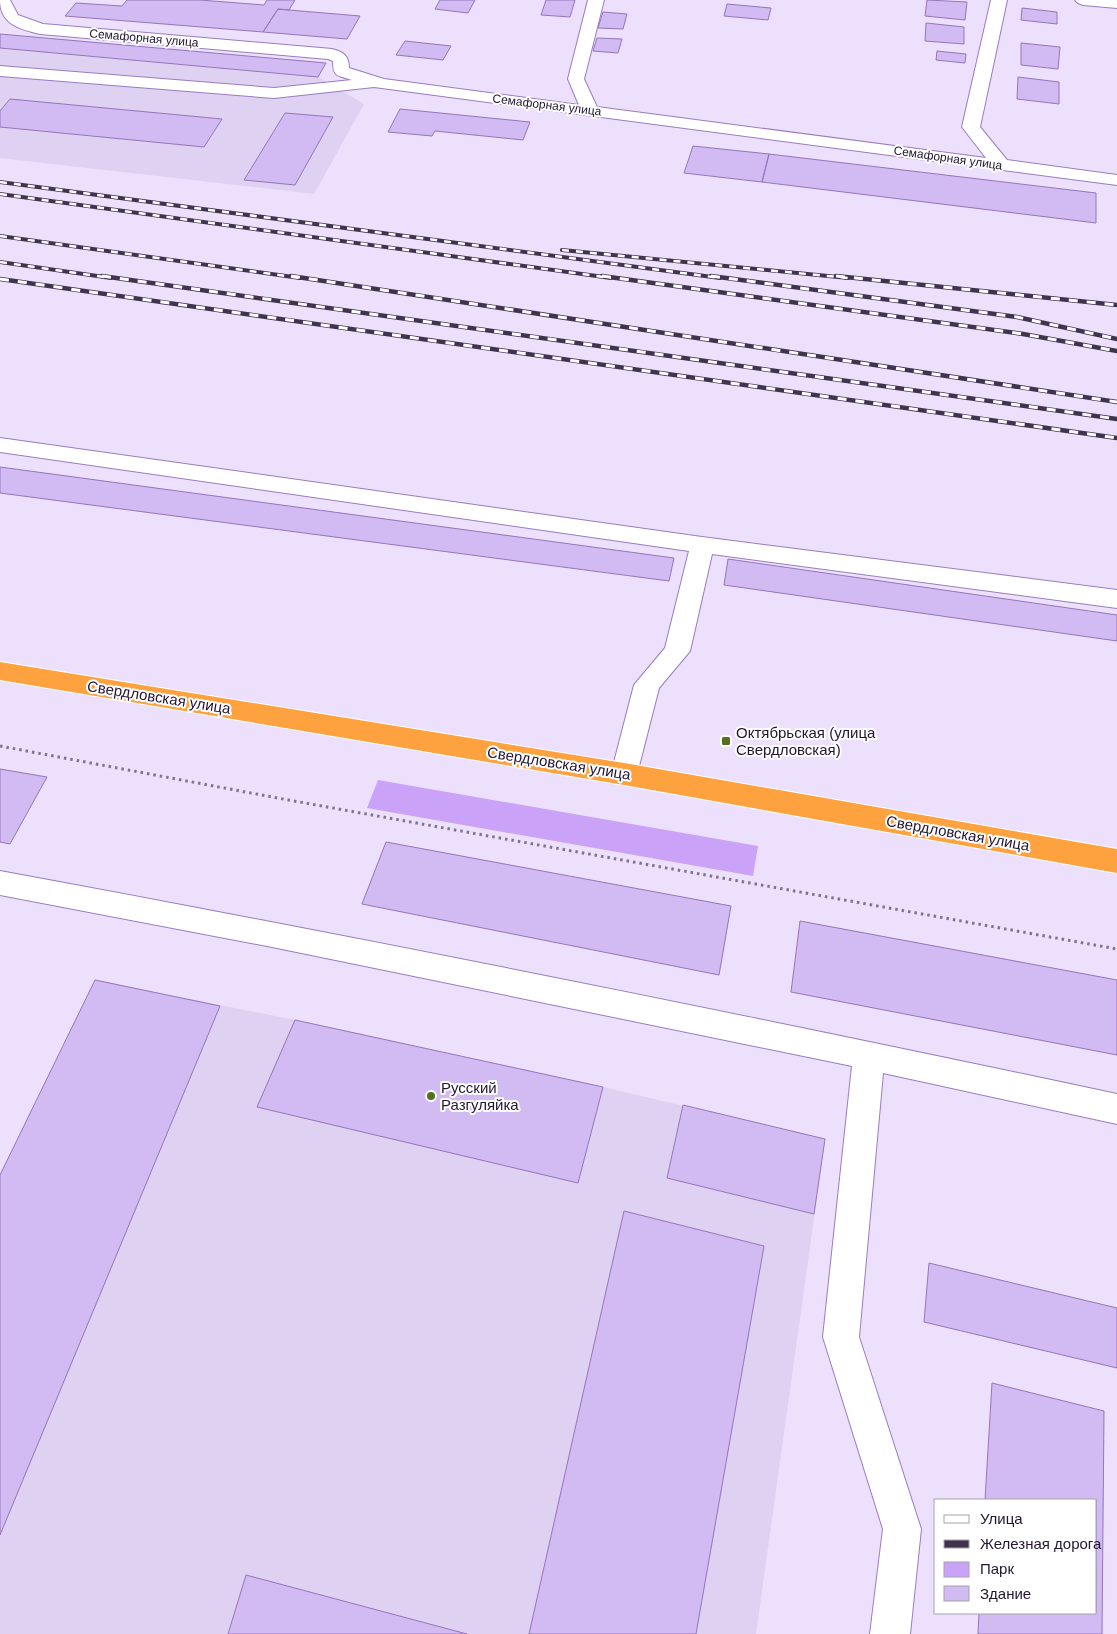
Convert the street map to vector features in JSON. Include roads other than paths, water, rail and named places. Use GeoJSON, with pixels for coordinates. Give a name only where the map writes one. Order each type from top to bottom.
{"type":"FeatureCollection","features":[{"type":"Feature","properties":{"kind":"highway","name":"Свердловская улица"},"geometry":{"type":"LineString","coordinates":[[0,671],[624,774],[1117,861]]}},
{"type":"Feature","properties":{"kind":"street","name":"Семафорная улица"},"geometry":{"type":"LineString","coordinates":[[2,0],[12,18],[40,29],[332,54],[341,59],[341,70],[382,84],[1117,180]]}},
{"type":"Feature","properties":{"kind":"street"},"geometry":{"type":"LineString","coordinates":[[590,110],[576,79],[596,0]]}},
{"type":"Feature","properties":{"kind":"street"},"geometry":{"type":"LineString","coordinates":[[999,0],[971,127],[1001,165]]}},
{"type":"Feature","properties":{"kind":"street"},"geometry":{"type":"LineString","coordinates":[[1083,0],[1117,3]]}},
{"type":"Feature","properties":{"kind":"street"},"geometry":{"type":"LineString","coordinates":[[0,71],[274,93],[336,86],[382,84]]}},
{"type":"Feature","properties":{"kind":"street"},"geometry":{"type":"LineString","coordinates":[[0,445],[702,545],[1117,599]]}},
{"type":"Feature","properties":{"kind":"street"},"geometry":{"type":"LineString","coordinates":[[624,774],[647,685],[677,651],[702,545]]}},
{"type":"Feature","properties":{"kind":"street"},"geometry":{"type":"LineString","coordinates":[[0,882],[282,936],[869,1055],[1117,1108]]}},
{"type":"Feature","properties":{"kind":"street"},"geometry":{"type":"LineString","coordinates":[[869,1055],[841,1337],[902,1530],[890,1634]]}},
{"type":"Feature","properties":{"kind":"railway"},"geometry":{"type":"LineString","coordinates":[[0,182],[720,278]]}},
{"type":"Feature","properties":{"kind":"railway"},"geometry":{"type":"LineString","coordinates":[[0,194],[611,278]]}},
{"type":"Feature","properties":{"kind":"railway"},"geometry":{"type":"LineString","coordinates":[[0,236],[300,278]]}},
{"type":"Feature","properties":{"kind":"railway"},"geometry":{"type":"LineString","coordinates":[[562,250],[848,278]]}},
{"type":"Feature","properties":{"kind":"railway"},"geometry":{"type":"LineString","coordinates":[[0,262],[111,278]]}},
{"type":"Feature","properties":{"kind":"railway"},"geometry":{"type":"LineString","coordinates":[[102,276],[1117,419]]}},
{"type":"Feature","properties":{"kind":"railway"},"geometry":{"type":"LineString","coordinates":[[291,276],[1117,402]]}},
{"type":"Feature","properties":{"kind":"railway"},"geometry":{"type":"LineString","coordinates":[[602,276],[1023,334],[1117,351]]}},
{"type":"Feature","properties":{"kind":"railway"},"geometry":{"type":"LineString","coordinates":[[711,276],[1017,317],[1117,339]]}},
{"type":"Feature","properties":{"kind":"railway"},"geometry":{"type":"LineString","coordinates":[[836,276],[1117,305]]}},
{"type":"Feature","properties":{"kind":"railway"},"geometry":{"type":"LineString","coordinates":[[0,279],[1117,438]]}},
{"type":"Feature","properties":{"kind":"place","name":"Октябрьская (улица Свердловская)"},"geometry":{"type":"Point","coordinates":[726,741]}},
{"type":"Feature","properties":{"kind":"place","name":"Русский Разгуляйка"},"geometry":{"type":"Point","coordinates":[431,1096]}}]}
